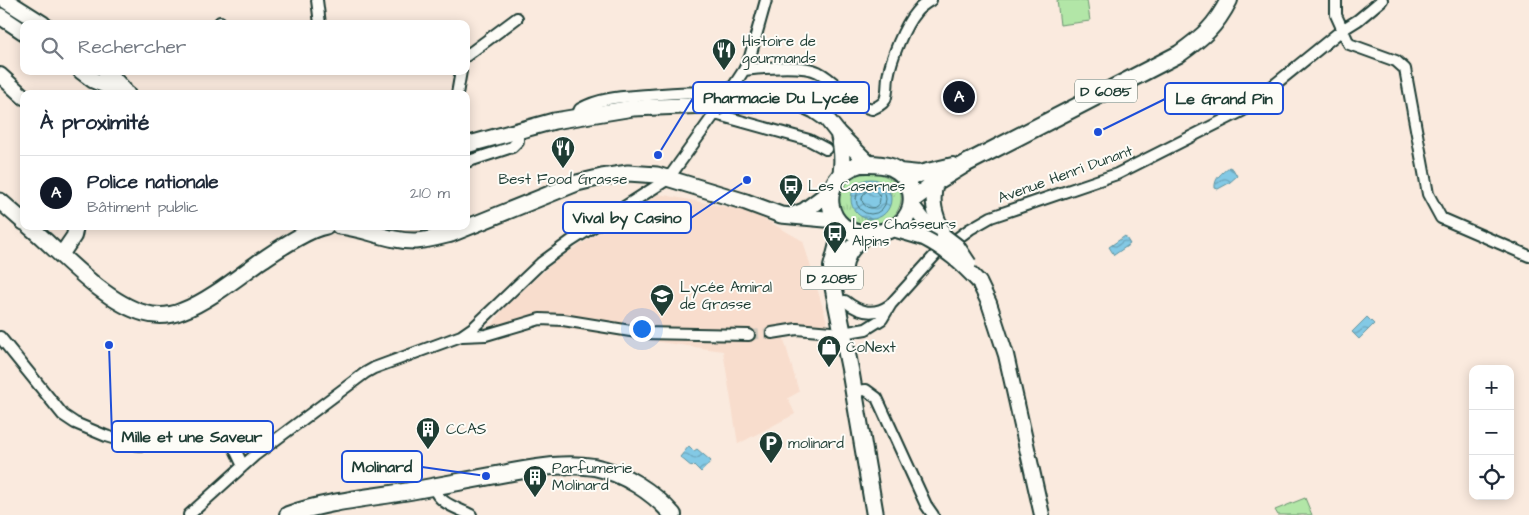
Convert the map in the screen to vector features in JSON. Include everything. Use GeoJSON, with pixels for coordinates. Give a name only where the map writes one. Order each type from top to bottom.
{"type":"FeatureCollection","features":[{"type":"Feature","properties":{"kind":"main road"},"geometry":{"type":"LineString","coordinates":[[5,0],[37,20]]}},
{"type":"Feature","properties":{"kind":"main road","name":"D 6085"},"geometry":{"type":"LineString","coordinates":[[911,202],[936,182],[967,163],[1179,54],[1207,33],[1221,15],[1229,0]]}},
{"type":"Feature","properties":{"kind":"main road"},"geometry":{"type":"LineString","coordinates":[[0,16],[20,29]]}},
{"type":"Feature","properties":{"kind":"main road"},"geometry":{"type":"LineString","coordinates":[[87,75],[118,90]]}},
{"type":"Feature","properties":{"kind":"main road"},"geometry":{"type":"LineString","coordinates":[[110,75],[123,90]]}},
{"type":"Feature","properties":{"kind":"main road"},"geometry":{"type":"LineString","coordinates":[[470,143],[577,116],[633,108],[785,102],[801,104],[827,119],[838,133],[869,164]]}},
{"type":"Feature","properties":{"kind":"main road"},"geometry":{"type":"LineString","coordinates":[[792,215],[804,211],[831,191],[841,173],[842,156],[838,133]]}},
{"type":"Feature","properties":{"kind":"main road","name":"D 6085"},"geometry":{"type":"LineString","coordinates":[[899,172],[919,174],[967,163]]}},
{"type":"Feature","properties":{"kind":"main road"},"geometry":{"type":"LineString","coordinates":[[831,191],[831,209],[838,222],[846,229],[854,232],[865,234],[893,229],[909,213],[911,202],[908,183],[899,172],[886,166],[869,164],[855,166],[841,173]]}},
{"type":"Feature","properties":{"kind":"main road"},"geometry":{"type":"LineString","coordinates":[[470,226],[577,183],[628,173],[668,179],[746,202],[780,215],[838,222]]}},
{"type":"Feature","properties":{"kind":"main road"},"geometry":{"type":"LineString","coordinates":[[0,201],[20,218]]}},
{"type":"Feature","properties":{"kind":"main road","name":"D 2085"},"geometry":{"type":"LineString","coordinates":[[838,222],[838,244],[832,276],[846,332]]}},
{"type":"Feature","properties":{"kind":"main road"},"geometry":{"type":"LineString","coordinates":[[34,230],[94,283],[125,305],[143,313],[166,315],[182,311],[201,302],[279,250],[314,230]]}},
{"type":"Feature","properties":{"kind":"main road"},"geometry":{"type":"LineString","coordinates":[[358,230],[415,241],[432,239],[461,230]]}},
{"type":"Feature","properties":{"kind":"main road","name":"D 2085"},"geometry":{"type":"LineString","coordinates":[[865,234],[850,249],[846,257],[843,267],[843,283],[846,332],[853,391],[875,515]]}},
{"type":"Feature","properties":{"kind":"main road"},"geometry":{"type":"LineString","coordinates":[[288,515],[319,506],[538,468],[574,466],[593,467],[616,473],[633,482],[667,507],[673,515]]}},
{"type":"Feature","properties":{"kind":"street"},"geometry":{"type":"LineString","coordinates":[[317,0],[320,20]]}},
{"type":"Feature","properties":{"kind":"street"},"geometry":{"type":"LineString","coordinates":[[189,515],[243,466],[365,373],[460,336],[474,327],[541,263],[571,240],[668,179],[744,70],[750,57],[766,0]]}},
{"type":"Feature","properties":{"kind":"street"},"geometry":{"type":"LineString","coordinates":[[744,70],[796,68],[817,71],[836,84],[858,104],[872,109],[878,107],[884,101],[888,89],[888,76],[907,26],[916,11],[931,0]]}},
{"type":"Feature","properties":{"kind":"street"},"geometry":{"type":"LineString","coordinates":[[1336,0],[1336,15],[1349,44],[1396,61],[1405,69],[1428,194],[1442,218],[1529,256]]}},
{"type":"Feature","properties":{"kind":"street","name":"Avenue Henri Dunant"},"geometry":{"type":"LineString","coordinates":[[772,333],[797,329],[846,332],[866,329],[875,325],[882,319],[891,304],[936,254],[970,229],[991,217],[1117,174],[1242,111],[1382,0]]}},
{"type":"Feature","properties":{"kind":"street"},"geometry":{"type":"LineString","coordinates":[[470,53],[517,18]]}},
{"type":"Feature","properties":{"kind":"street"},"geometry":{"type":"LineString","coordinates":[[0,75],[20,93]]}},
{"type":"Feature","properties":{"kind":"street"},"geometry":{"type":"LineString","coordinates":[[458,90],[460,75]]}},
{"type":"Feature","properties":{"kind":"street"},"geometry":{"type":"LineString","coordinates":[[577,116],[580,108],[591,103],[627,96],[688,91],[728,95]]}},
{"type":"Feature","properties":{"kind":"street"},"geometry":{"type":"LineString","coordinates":[[714,114],[809,140],[826,149]]}},
{"type":"Feature","properties":{"kind":"street"},"geometry":{"type":"LineString","coordinates":[[470,161],[512,147],[518,141],[518,131]]}},
{"type":"Feature","properties":{"kind":"street"},"geometry":{"type":"LineString","coordinates":[[930,228],[934,210],[933,201],[936,182]]}},
{"type":"Feature","properties":{"kind":"street"},"geometry":{"type":"LineString","coordinates":[[911,202],[930,228],[939,245],[964,265],[979,282]]}},
{"type":"Feature","properties":{"kind":"street"},"geometry":{"type":"LineString","coordinates":[[893,229],[930,228],[944,236],[957,246],[964,255],[979,282],[989,303],[1006,355],[1042,515]]}},
{"type":"Feature","properties":{"kind":"street"},"geometry":{"type":"LineString","coordinates":[[62,255],[74,236],[75,230]]}},
{"type":"Feature","properties":{"kind":"street","name":"Avenue Henri Dunant"},"geometry":{"type":"LineString","coordinates":[[845,301],[854,308],[868,312],[884,309],[891,304]]}},
{"type":"Feature","properties":{"kind":"street"},"geometry":{"type":"LineString","coordinates":[[460,336],[486,335],[540,318],[643,333],[749,335]]}},
{"type":"Feature","properties":{"kind":"street"},"geometry":{"type":"LineString","coordinates":[[0,337],[63,415],[75,423],[106,436],[140,446],[228,441],[232,443],[243,466]]}},
{"type":"Feature","properties":{"kind":"street"},"geometry":{"type":"LineString","coordinates":[[853,391],[866,390],[877,398],[926,505],[933,515]]}},
{"type":"Feature","properties":{"kind":"street"},"geometry":{"type":"LineString","coordinates":[[433,486],[436,496],[471,515]]}},
{"type":"Feature","properties":{"kind":"shaded area","name":"Lycée Amiral de Grasse"},"geometry":{"type":"Polygon","coordinates":[[[659,194],[752,212],[803,241],[831,335],[783,336],[799,392],[788,398],[795,414],[738,444],[723,351],[538,325],[492,326],[503,309],[555,261],[659,194]]]}},
{"type":"Feature","properties":{"kind":"green space"},"geometry":{"type":"Polygon","coordinates":[[[1057,0],[1087,0],[1090,21],[1060,25],[1057,0]]]}},
{"type":"Feature","properties":{"kind":"green space"},"geometry":{"type":"Polygon","coordinates":[[[870,173],[884,176],[896,183],[901,195],[901,202],[896,213],[887,221],[860,225],[845,218],[839,206],[839,193],[842,186],[851,177],[870,173]]]}},
{"type":"Feature","properties":{"kind":"green space"},"geometry":{"type":"Polygon","coordinates":[[[1305,498],[1312,515],[1278,515],[1275,510],[1305,498]]]}},
{"type":"Feature","properties":{"kind":"water"},"geometry":{"type":"Polygon","coordinates":[[[1229,167],[1233,169],[1237,176],[1218,189],[1215,188],[1217,179],[1229,167]]]}},
{"type":"Feature","properties":{"kind":"water"},"geometry":{"type":"Polygon","coordinates":[[[875,179],[882,182],[888,188],[891,199],[890,207],[882,216],[875,219],[867,219],[860,216],[852,207],[851,195],[854,188],[863,180],[875,179]]]}},
{"type":"Feature","properties":{"kind":"water"},"geometry":{"type":"Polygon","coordinates":[[[1125,236],[1130,244],[1114,255],[1109,247],[1125,236]]]}},
{"type":"Feature","properties":{"kind":"water"},"geometry":{"type":"Polygon","coordinates":[[[1367,317],[1374,324],[1359,339],[1352,332],[1367,317]]]}},
{"type":"Feature","properties":{"kind":"water"},"geometry":{"type":"Polygon","coordinates":[[[689,446],[694,451],[697,449],[711,461],[701,472],[694,465],[692,467],[680,457],[689,446]]]}},
{"type":"Feature","properties":{"kind":"tunnel"},"geometry":{"type":"LineString","coordinates":[[749,335],[772,333]]}},
{"type":"Feature","properties":{"kind":"place","name":"Histoire de gourmands"},"geometry":{"type":"Point","coordinates":[724,71]}},
{"type":"Feature","properties":{"kind":"place","name":"Police nationale"},"geometry":{"type":"Point","coordinates":[959,97]}},
{"type":"Feature","properties":{"kind":"place","name":"Le Grand Pin"},"geometry":{"type":"Point","coordinates":[1098,132]}},
{"type":"Feature","properties":{"kind":"place","name":"Pharmacie Du Lycée"},"geometry":{"type":"Point","coordinates":[658,155]}},
{"type":"Feature","properties":{"kind":"place","name":"Best Food Grasse"},"geometry":{"type":"Point","coordinates":[563,169]}},
{"type":"Feature","properties":{"kind":"place","name":"Vival by Casino"},"geometry":{"type":"Point","coordinates":[747,180]}},
{"type":"Feature","properties":{"kind":"place","name":"Les Casernes"},"geometry":{"type":"Point","coordinates":[791,207]}},
{"type":"Feature","properties":{"kind":"place","name":"Les Chasseurs Alpins"},"geometry":{"type":"Point","coordinates":[835,254]}},
{"type":"Feature","properties":{"kind":"place","name":"Lycée Amiral de Grasse"},"geometry":{"type":"Point","coordinates":[662,317]}},
{"type":"Feature","properties":{"kind":"place","name":"Mille et une Saveur"},"geometry":{"type":"Point","coordinates":[109,345]}},
{"type":"Feature","properties":{"kind":"place","name":"CoNext"},"geometry":{"type":"Point","coordinates":[829,368]}},
{"type":"Feature","properties":{"kind":"place","name":"CCAS"},"geometry":{"type":"Point","coordinates":[428,450]}},
{"type":"Feature","properties":{"kind":"place","name":"molinard"},"geometry":{"type":"Point","coordinates":[771,464]}},
{"type":"Feature","properties":{"kind":"place","name":"Molinard"},"geometry":{"type":"Point","coordinates":[486,476]}},
{"type":"Feature","properties":{"kind":"place","name":"Parfumerie Molinard"},"geometry":{"type":"Point","coordinates":[535,498]}}]}
